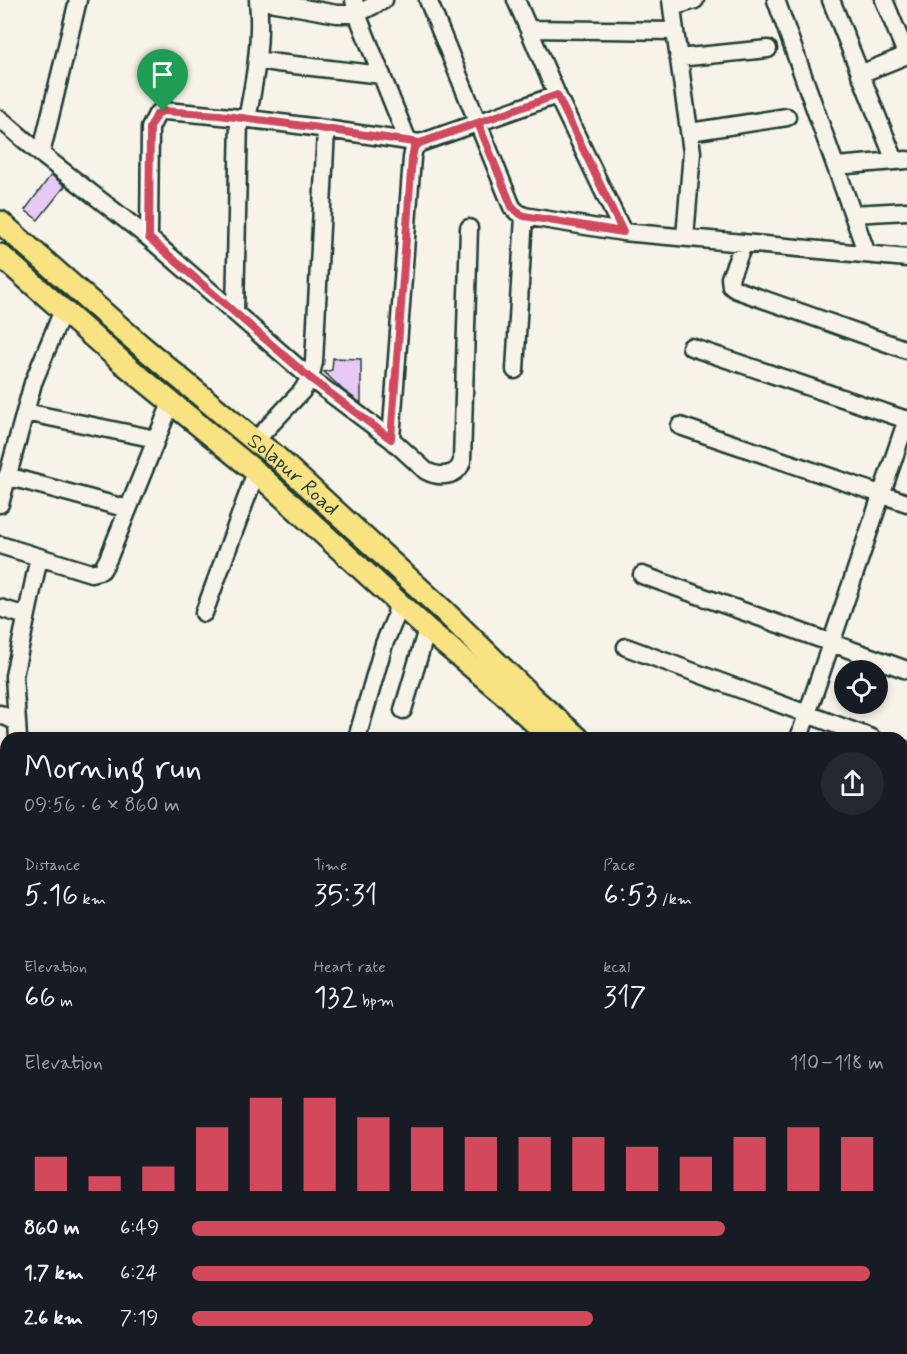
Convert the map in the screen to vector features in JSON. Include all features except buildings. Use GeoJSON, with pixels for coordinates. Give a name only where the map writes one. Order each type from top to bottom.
{"type":"FeatureCollection","features":[{"type":"Feature","properties":{"kind":"main road","name":"Solapur Road"},"geometry":{"type":"LineString","coordinates":[[0,222],[147,351],[281,462],[443,610],[508,686],[529,706],[569,732]]}},
{"type":"Feature","properties":{"kind":"main road","name":"Solapur Road"},"geometry":{"type":"LineString","coordinates":[[0,255],[171,403],[256,472],[427,629],[508,686]]}},
{"type":"Feature","properties":{"kind":"main road","name":"Solapur Road"},"geometry":{"type":"LineString","coordinates":[[529,706],[547,732]]}},
{"type":"Feature","properties":{"kind":"street"},"geometry":{"type":"LineString","coordinates":[[41,154],[78,0]]}},
{"type":"Feature","properties":{"kind":"street"},"geometry":{"type":"LineString","coordinates":[[235,313],[243,118],[258,60],[260,18],[258,0],[337,14],[384,0]]}},
{"type":"Feature","properties":{"kind":"street"},"geometry":{"type":"LineString","coordinates":[[428,0],[512,207],[524,216],[623,232],[907,258]]}},
{"type":"Feature","properties":{"kind":"street"},"geometry":{"type":"LineString","coordinates":[[516,0],[557,95],[623,232]]}},
{"type":"Feature","properties":{"kind":"street"},"geometry":{"type":"LineString","coordinates":[[685,237],[692,164],[690,132],[671,3],[695,0]]}},
{"type":"Feature","properties":{"kind":"street"},"geometry":{"type":"LineString","coordinates":[[776,0],[867,254]]}},
{"type":"Feature","properties":{"kind":"street"},"geometry":{"type":"LineString","coordinates":[[831,0],[860,74],[901,160],[836,166]]}},
{"type":"Feature","properties":{"kind":"street"},"geometry":{"type":"LineString","coordinates":[[860,74],[907,55],[884,0]]}},
{"type":"Feature","properties":{"kind":"street"},"geometry":{"type":"LineString","coordinates":[[356,7],[382,75],[414,142],[391,439]]}},
{"type":"Feature","properties":{"kind":"street"},"geometry":{"type":"LineString","coordinates":[[529,30],[675,31]]}},
{"type":"Feature","properties":{"kind":"street"},"geometry":{"type":"LineString","coordinates":[[678,58],[768,48]]}},
{"type":"Feature","properties":{"kind":"street"},"geometry":{"type":"LineString","coordinates":[[258,60],[382,75]]}},
{"type":"Feature","properties":{"kind":"street"},"geometry":{"type":"LineString","coordinates":[[149,238],[150,128],[157,114],[163,111],[219,115],[414,142],[478,123],[557,95]]}},
{"type":"Feature","properties":{"kind":"street"},"geometry":{"type":"LineString","coordinates":[[690,132],[787,117]]}},
{"type":"Feature","properties":{"kind":"street"},"geometry":{"type":"LineString","coordinates":[[0,119],[149,238],[310,378],[391,439],[426,471],[433,474],[453,473],[460,467],[469,228]]}},
{"type":"Feature","properties":{"kind":"street"},"geometry":{"type":"LineString","coordinates":[[255,441],[302,391],[310,378],[314,362],[326,130]]}},
{"type":"Feature","properties":{"kind":"street"},"geometry":{"type":"LineString","coordinates":[[853,214],[907,211]]}},
{"type":"Feature","properties":{"kind":"street"},"geometry":{"type":"LineString","coordinates":[[515,370],[524,216]]}},
{"type":"Feature","properties":{"kind":"street"},"geometry":{"type":"LineString","coordinates":[[744,243],[730,278],[731,286],[737,290],[907,350]]}},
{"type":"Feature","properties":{"kind":"street"},"geometry":{"type":"LineString","coordinates":[[0,504],[38,367],[63,310]]}},
{"type":"Feature","properties":{"kind":"street"},"geometry":{"type":"LineString","coordinates":[[690,346],[907,420],[801,732]]}},
{"type":"Feature","properties":{"kind":"street"},"geometry":{"type":"LineString","coordinates":[[0,545],[92,573],[102,570],[171,403]]}},
{"type":"Feature","properties":{"kind":"street"},"geometry":{"type":"LineString","coordinates":[[25,412],[156,439]]}},
{"type":"Feature","properties":{"kind":"street"},"geometry":{"type":"LineString","coordinates":[[680,426],[907,503]]}},
{"type":"Feature","properties":{"kind":"street"},"geometry":{"type":"LineString","coordinates":[[204,613],[256,472]]}},
{"type":"Feature","properties":{"kind":"street"},"geometry":{"type":"LineString","coordinates":[[7,476],[128,509]]}},
{"type":"Feature","properties":{"kind":"street"},"geometry":{"type":"LineString","coordinates":[[18,730],[13,683],[39,557]]}},
{"type":"Feature","properties":{"kind":"street"},"geometry":{"type":"LineString","coordinates":[[642,575],[907,670]]}},
{"type":"Feature","properties":{"kind":"street"},"geometry":{"type":"LineString","coordinates":[[359,732],[384,644],[396,616],[397,601]]}},
{"type":"Feature","properties":{"kind":"street"},"geometry":{"type":"LineString","coordinates":[[0,608],[26,616]]}},
{"type":"Feature","properties":{"kind":"street"},"geometry":{"type":"LineString","coordinates":[[403,710],[427,629]]}},
{"type":"Feature","properties":{"kind":"street"},"geometry":{"type":"LineString","coordinates":[[626,647],[856,732]]}},
{"type":"Feature","properties":{"kind":"street"},"geometry":{"type":"LineString","coordinates":[[0,714],[18,730]]}},
{"type":"Feature","properties":{"kind":"route"},"geometry":{"type":"LineString","coordinates":[[163,111],[157,114],[150,128],[149,238],[310,378],[391,439],[414,148],[420,143],[478,123],[512,207],[517,212],[524,216],[623,232],[557,95],[420,143],[219,115],[163,111]]}}]}
